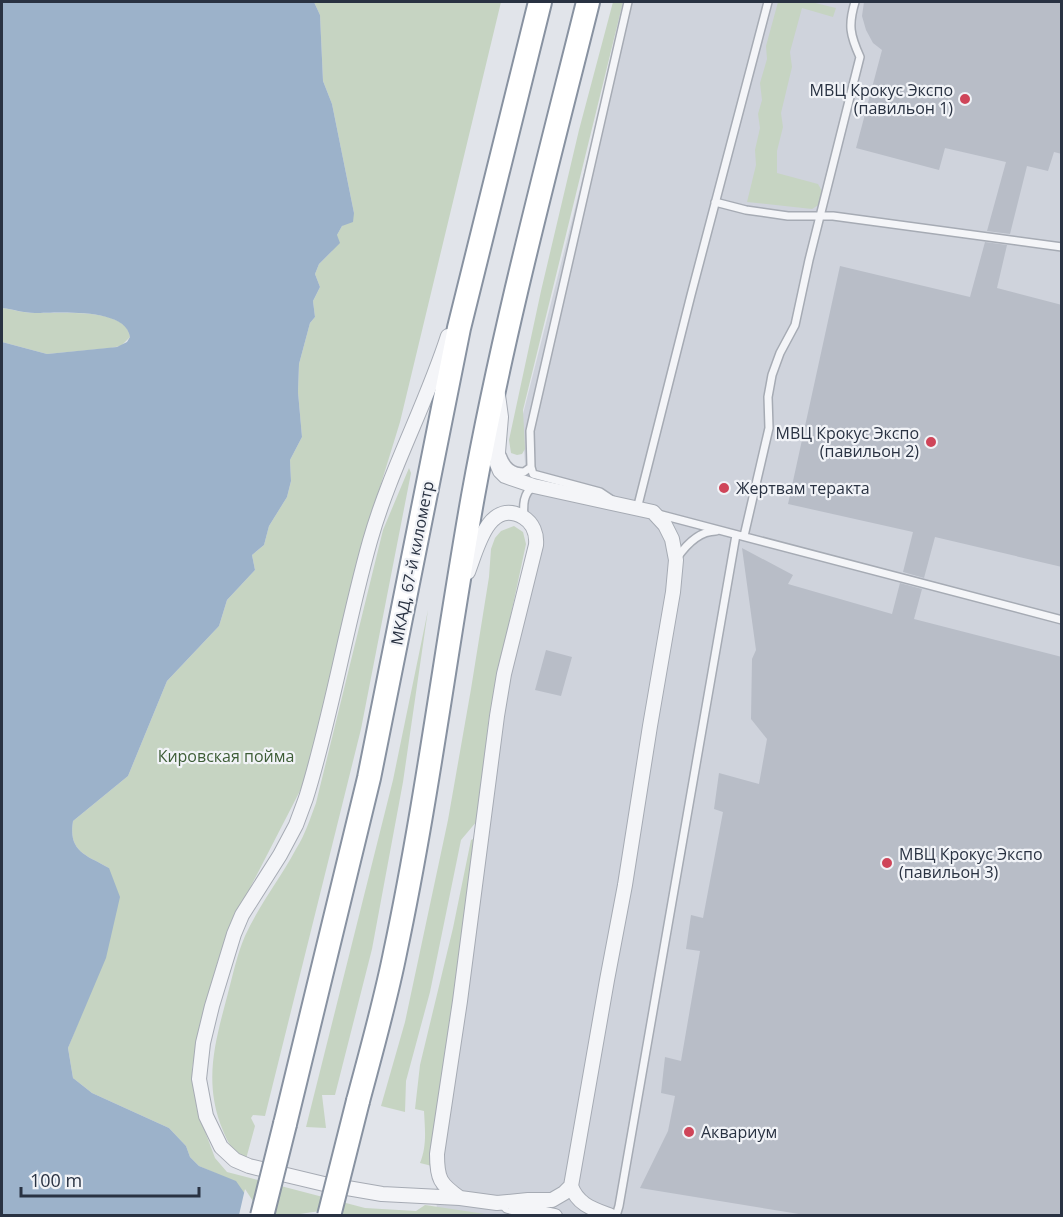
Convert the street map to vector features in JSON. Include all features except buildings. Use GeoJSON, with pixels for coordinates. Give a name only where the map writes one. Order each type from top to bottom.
{"type":"FeatureCollection","features":[{"type":"Feature","properties":{"kind":"highway","name":"МКАД, 67-й километр"},"geometry":{"type":"LineString","coordinates":[[262,1215],[369,778],[439,424],[484,225],[540,2]]}},
{"type":"Feature","properties":{"kind":"highway"},"geometry":{"type":"LineString","coordinates":[[329,1215],[395,954],[474,495],[534,218],[588,2]]}},
{"type":"Feature","properties":{"kind":"street"},"geometry":{"type":"LineString","coordinates":[[484,225],[447,342],[386,493],[370,540],[306,798],[296,825],[252,898],[234,934],[212,1006],[199,1069],[200,1089],[206,1116],[221,1147],[235,1160],[249,1166],[324,1184],[382,1194],[460,1198],[555,1215]]}},
{"type":"Feature","properties":{"kind":"street"},"geometry":{"type":"LineString","coordinates":[[497,383],[501,417],[497,464],[500,471],[512,480],[534,486],[653,512],[665,525],[672,539],[676,560],[672,602],[625,885],[571,1186],[552,1200],[497,1203]]}},
{"type":"Feature","properties":{"kind":"street"},"geometry":{"type":"LineString","coordinates":[[457,597],[490,522],[504,513],[514,513],[531,524],[535,531],[536,545],[504,675],[497,716],[460,1001],[437,1154],[438,1177],[447,1189],[460,1198]]}},
{"type":"Feature","properties":{"kind":"street"},"geometry":{"type":"LineString","coordinates":[[571,1186],[578,1200],[586,1206],[611,1215]]}},
{"type":"Feature","properties":{"kind":"lane"},"geometry":{"type":"LineString","coordinates":[[620,506],[600,492],[537,476],[532,472],[530,431],[628,2]]}},
{"type":"Feature","properties":{"kind":"lane"},"geometry":{"type":"LineString","coordinates":[[637,509],[768,2]]}},
{"type":"Feature","properties":{"kind":"lane"},"geometry":{"type":"LineString","coordinates":[[616,1215],[620,1206],[740,536],[769,428],[768,398],[772,375],[780,353],[795,325],[860,57],[852,39],[851,30],[851,17],[855,2]]}},
{"type":"Feature","properties":{"kind":"lane"},"geometry":{"type":"LineString","coordinates":[[715,202],[746,210],[788,216],[833,216],[1062,247]]}},
{"type":"Feature","properties":{"kind":"lane"},"geometry":{"type":"LineString","coordinates":[[498,442],[504,462],[508,467],[524,472],[531,467]]}},
{"type":"Feature","properties":{"kind":"lane"},"geometry":{"type":"LineString","coordinates":[[524,518],[525,496],[534,486]]}},
{"type":"Feature","properties":{"kind":"lane"},"geometry":{"type":"LineString","coordinates":[[653,512],[1062,620]]}},
{"type":"Feature","properties":{"kind":"lane"},"geometry":{"type":"LineString","coordinates":[[676,560],[683,549],[701,535],[710,531],[724,531]]}},
{"type":"Feature","properties":{"kind":"shaded area"},"geometry":{"type":"Polygon","coordinates":[[[627,2],[1061,2],[1061,1215],[446,1216],[437,1214],[432,1099],[530,539],[522,418],[627,2]]]}},
{"type":"Feature","properties":{"kind":"green space","name":"Кировская пойма"},"geometry":{"type":"Polygon","coordinates":[[[314,2],[501,2],[400,422],[365,536],[317,740],[303,785],[234,919],[218,960],[192,1068],[194,1090],[197,1110],[215,1158],[227,1172],[365,1208],[416,1211],[425,1205],[492,1215],[351,1216],[320,1211],[267,1216],[215,1173],[199,1166],[190,1157],[186,1146],[169,1128],[92,1093],[73,1078],[68,1048],[80,1018],[109,868],[86,856],[76,846],[73,840],[73,821],[128,776],[167,681],[219,626],[227,600],[255,570],[252,555],[264,545],[269,526],[287,497],[291,481],[290,460],[302,437],[298,392],[299,364],[310,323],[315,317],[313,301],[320,287],[315,274],[319,264],[332,251],[342,226],[354,213],[332,104],[323,81],[320,15],[314,2]]]}},
{"type":"Feature","properties":{"kind":"green space"},"geometry":{"type":"Polygon","coordinates":[[[613,2],[623,2],[523,410],[525,449],[522,454],[517,455],[511,453],[509,440],[579,130],[613,2]]]}},
{"type":"Feature","properties":{"kind":"green space"},"geometry":{"type":"Polygon","coordinates":[[[778,2],[811,2],[836,8],[833,17],[802,8],[790,52],[792,67],[781,113],[783,127],[777,151],[777,173],[818,184],[823,193],[820,204],[812,209],[747,202],[756,165],[755,150],[760,128],[758,114],[762,100],[760,83],[767,59],[766,46],[778,2]]]}},
{"type":"Feature","properties":{"kind":"green space"},"geometry":{"type":"Polygon","coordinates":[[[2,308],[30,313],[104,316],[117,320],[126,327],[130,337],[121,346],[47,354],[2,342],[2,308]]]}},
{"type":"Feature","properties":{"kind":"green space"},"geometry":{"type":"Polygon","coordinates":[[[409,468],[411,473],[361,729],[265,1116],[253,1115],[251,1118],[255,1126],[246,1159],[236,1152],[227,1140],[215,1106],[212,1074],[219,1026],[237,957],[245,936],[299,844],[316,803],[383,530],[409,468]]]}},
{"type":"Feature","properties":{"kind":"green space"},"geometry":{"type":"Polygon","coordinates":[[[514,526],[523,532],[526,544],[489,717],[477,821],[461,840],[430,992],[406,1081],[405,1112],[381,1106],[405,1022],[448,820],[489,577],[491,549],[495,538],[501,531],[514,526]]]}},
{"type":"Feature","properties":{"kind":"green space"},"geometry":{"type":"Polygon","coordinates":[[[428,610],[403,782],[372,949],[335,1095],[322,1095],[326,1128],[306,1127],[393,780],[428,610]]]}},
{"type":"Feature","properties":{"kind":"green space"},"geometry":{"type":"Polygon","coordinates":[[[475,838],[432,1166],[420,1163],[425,1144],[424,1111],[415,1109],[420,1065],[453,928],[471,840],[475,838]]]}},
{"type":"Feature","properties":{"kind":"water"},"geometry":{"type":"Polygon","coordinates":[[[2,2],[314,2],[320,15],[323,81],[332,104],[354,213],[353,222],[342,226],[337,235],[340,243],[319,264],[315,274],[320,287],[313,301],[315,317],[310,323],[299,364],[298,392],[302,437],[290,460],[291,481],[287,497],[269,526],[264,545],[252,555],[255,570],[227,600],[219,626],[167,681],[128,776],[73,821],[72,831],[73,840],[80,851],[109,868],[120,897],[106,958],[68,1048],[73,1078],[92,1093],[169,1128],[186,1146],[190,1157],[199,1166],[236,1181],[259,1214],[267,1215],[2,1216],[2,342],[47,354],[117,347],[127,342],[130,337],[126,327],[104,316],[31,313],[2,308],[2,2]]]}},
{"type":"Feature","properties":{"kind":"pier"},"geometry":{"type":"Polygon","coordinates":[[[245,1189],[260,1212],[270,1216],[239,1215],[245,1189]]]}},
{"type":"Feature","properties":{"kind":"place","name":"МВЦ Крокус Экспо (павильон 1)"},"geometry":{"type":"Point","coordinates":[965,99]}},
{"type":"Feature","properties":{"kind":"place","name":"МВЦ Крокус Экспо (павильон 2)"},"geometry":{"type":"Point","coordinates":[931,442]}},
{"type":"Feature","properties":{"kind":"place","name":"Жертвам теракта"},"geometry":{"type":"Point","coordinates":[724,488]}},
{"type":"Feature","properties":{"kind":"place","name":"МВЦ Крокус Экспо (павильон 3)"},"geometry":{"type":"Point","coordinates":[887,863]}},
{"type":"Feature","properties":{"kind":"place","name":"Аквариум"},"geometry":{"type":"Point","coordinates":[689,1132]}}]}
